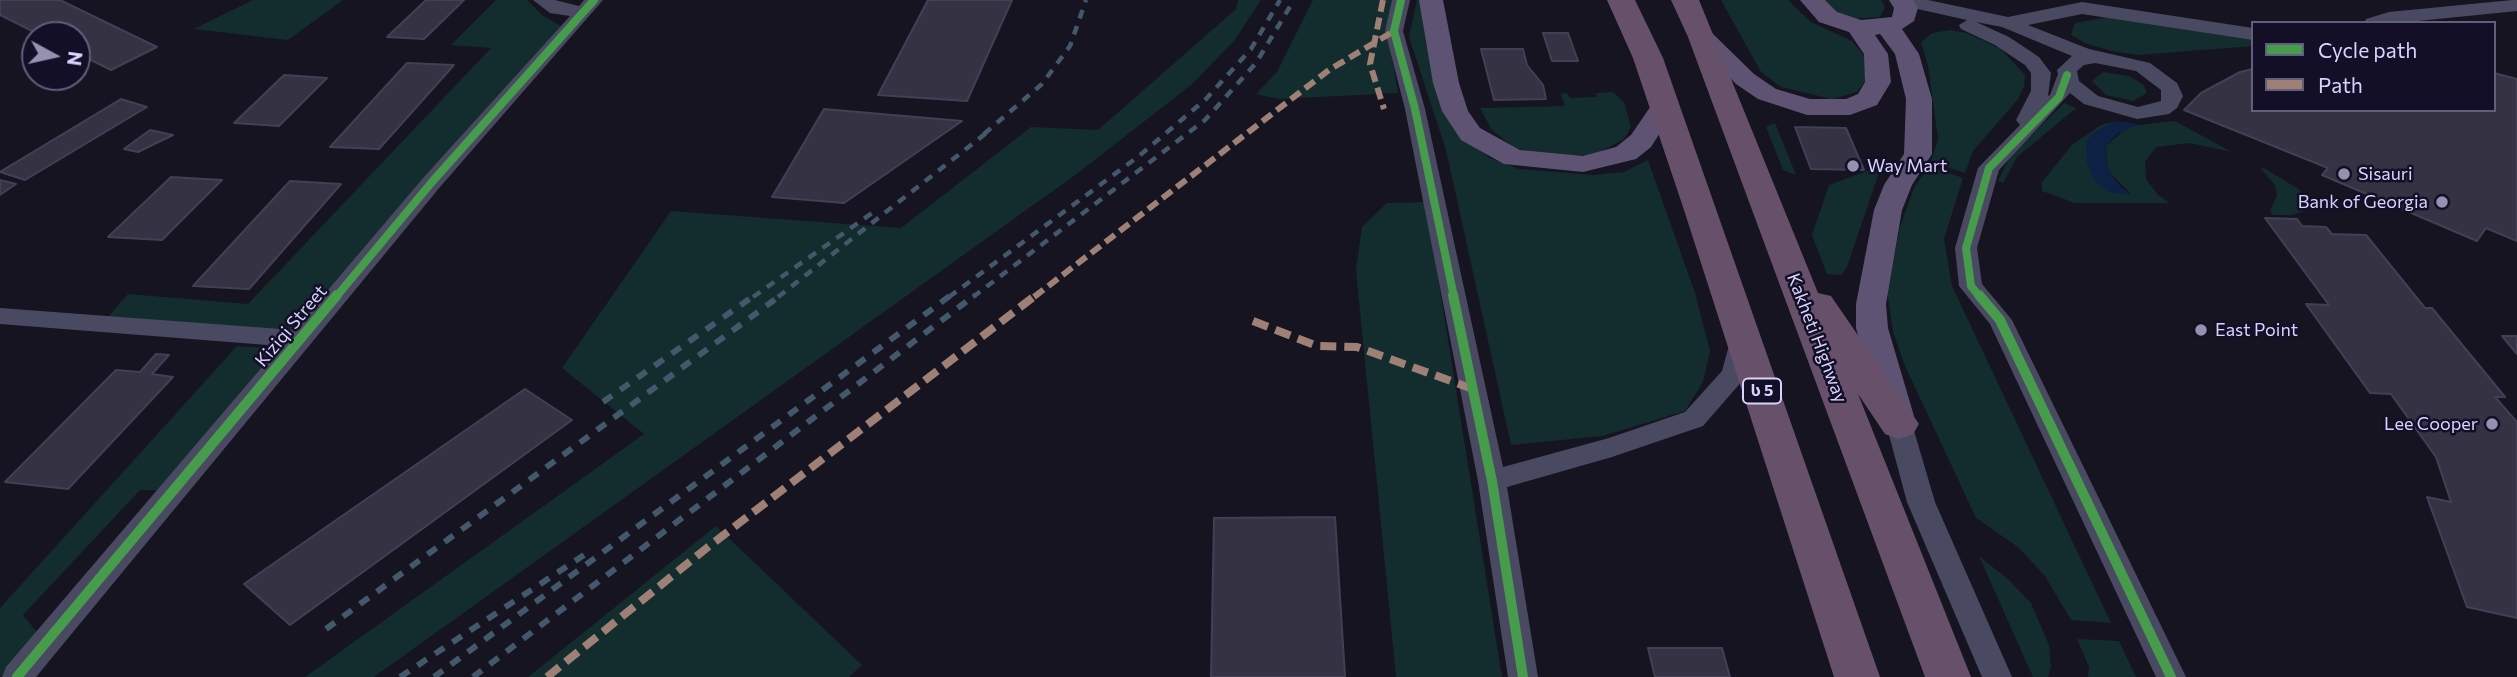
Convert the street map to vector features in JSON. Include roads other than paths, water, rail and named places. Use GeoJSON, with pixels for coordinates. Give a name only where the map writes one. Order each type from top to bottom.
{"type":"FeatureCollection","features":[{"type":"Feature","properties":{"kind":"highway","name":"ს 5"},"geometry":{"type":"LineString","coordinates":[[1621,0],[1648,58],[1857,677]]}},
{"type":"Feature","properties":{"kind":"highway","name":"Kakheti Highway"},"geometry":{"type":"LineString","coordinates":[[1685,0],[1702,37],[1948,677]]}},
{"type":"Feature","properties":{"kind":"highway"},"geometry":{"type":"LineString","coordinates":[[1786,257],[1899,424]]}},
{"type":"Feature","properties":{"kind":"main road"},"geometry":{"type":"LineString","coordinates":[[1431,0],[1439,54],[1455,111],[1470,134],[1514,158],[1583,164],[1626,153],[1641,141],[1664,106]]}},
{"type":"Feature","properties":{"kind":"main road"},"geometry":{"type":"LineString","coordinates":[[1702,37],[1745,79],[1767,94],[1807,107],[1838,108],[1868,99],[1878,82],[1876,54],[1858,27],[1828,17],[1812,0]]}},
{"type":"Feature","properties":{"kind":"main road"},"geometry":{"type":"LineString","coordinates":[[1858,27],[1898,12],[1919,99],[1918,154],[1898,185],[1888,210],[1871,304],[1872,328],[1899,424]]}},
{"type":"Feature","properties":{"kind":"street"},"geometry":{"type":"LineString","coordinates":[[542,0],[557,9],[589,6]]}},
{"type":"Feature","properties":{"kind":"street"},"geometry":{"type":"LineString","coordinates":[[1401,0],[1394,31],[1415,109],[1492,481],[1522,677]]}},
{"type":"Feature","properties":{"kind":"street"},"geometry":{"type":"LineString","coordinates":[[2379,21],[2517,5]]}},
{"type":"Feature","properties":{"kind":"street","name":"Kiziqi Street"},"geometry":{"type":"LineString","coordinates":[[17,677],[439,174],[589,6]]}},
{"type":"Feature","properties":{"kind":"street"},"geometry":{"type":"LineString","coordinates":[[1898,12],[2008,23],[2082,8],[2251,34]]}},
{"type":"Feature","properties":{"kind":"street"},"geometry":{"type":"LineString","coordinates":[[1898,12],[1996,34],[2068,71],[2078,92],[2106,107],[2151,113],[2170,104],[2173,96],[2170,88],[2153,72],[2131,63],[2094,57],[2008,23]]}},
{"type":"Feature","properties":{"kind":"street"},"geometry":{"type":"LineString","coordinates":[[2050,16],[2045,22],[2047,30],[2061,45]]}},
{"type":"Feature","properties":{"kind":"street"},"geometry":{"type":"LineString","coordinates":[[1968,26],[2003,41],[2032,61],[2041,73],[2041,91],[2019,134]]}},
{"type":"Feature","properties":{"kind":"street"},"geometry":{"type":"LineString","coordinates":[[2094,57],[2077,61],[2068,71],[2059,97],[2019,134],[1989,168],[1966,248],[1971,286],[2000,320],[2171,677]]}},
{"type":"Feature","properties":{"kind":"street"},"geometry":{"type":"LineString","coordinates":[[0,316],[90,325],[301,339]]}},
{"type":"Feature","properties":{"kind":"street"},"geometry":{"type":"LineString","coordinates":[[1492,481],[1612,447],[1694,419],[1734,374],[1743,333]]}},
{"type":"Feature","properties":{"kind":"street"},"geometry":{"type":"LineString","coordinates":[[1899,424],[1921,502],[1997,677]]}},
{"type":"Feature","properties":{"kind":"water"},"geometry":{"type":"Polygon","coordinates":[[[2118,121],[2138,124],[2117,134],[2106,146],[2108,171],[2121,187],[2132,195],[2108,192],[2095,181],[2087,163],[2086,141],[2095,132],[2118,121]]]}},
{"type":"Feature","properties":{"kind":"railway"},"geometry":{"type":"LineString","coordinates":[[984,134],[1042,84],[1070,46],[1086,0]]}},
{"type":"Feature","properties":{"kind":"railway"},"geometry":{"type":"LineString","coordinates":[[949,297],[1139,156],[1206,99],[1251,49],[1280,0]]}},
{"type":"Feature","properties":{"kind":"railway"},"geometry":{"type":"LineString","coordinates":[[973,297],[1205,120],[1256,63],[1294,0]]}},
{"type":"Feature","properties":{"kind":"railway"},"geometry":{"type":"LineString","coordinates":[[778,297],[990,130]]}},
{"type":"Feature","properties":{"kind":"railway"},"geometry":{"type":"LineString","coordinates":[[753,297],[875,211]]}},
{"type":"Feature","properties":{"kind":"railway"},"geometry":{"type":"LineString","coordinates":[[603,402],[755,295]]}},
{"type":"Feature","properties":{"kind":"railway"},"geometry":{"type":"LineString","coordinates":[[326,629],[781,295]]}},
{"type":"Feature","properties":{"kind":"railway"},"geometry":{"type":"LineString","coordinates":[[434,677],[951,295]]}},
{"type":"Feature","properties":{"kind":"railway"},"geometry":{"type":"LineString","coordinates":[[473,677],[975,295]]}},
{"type":"Feature","properties":{"kind":"railway"},"geometry":{"type":"LineString","coordinates":[[400,677],[584,555]]}},
{"type":"Feature","properties":{"kind":"place","name":"Way Mart"},"geometry":{"type":"Point","coordinates":[1853,166]}},
{"type":"Feature","properties":{"kind":"place","name":"Sisauri"},"geometry":{"type":"Point","coordinates":[2344,174]}},
{"type":"Feature","properties":{"kind":"place","name":"Bank of Georgia"},"geometry":{"type":"Point","coordinates":[2442,202]}},
{"type":"Feature","properties":{"kind":"place","name":"East Point"},"geometry":{"type":"Point","coordinates":[2201,330]}},
{"type":"Feature","properties":{"kind":"place","name":"Lee Cooper"},"geometry":{"type":"Point","coordinates":[2492,424]}}]}
